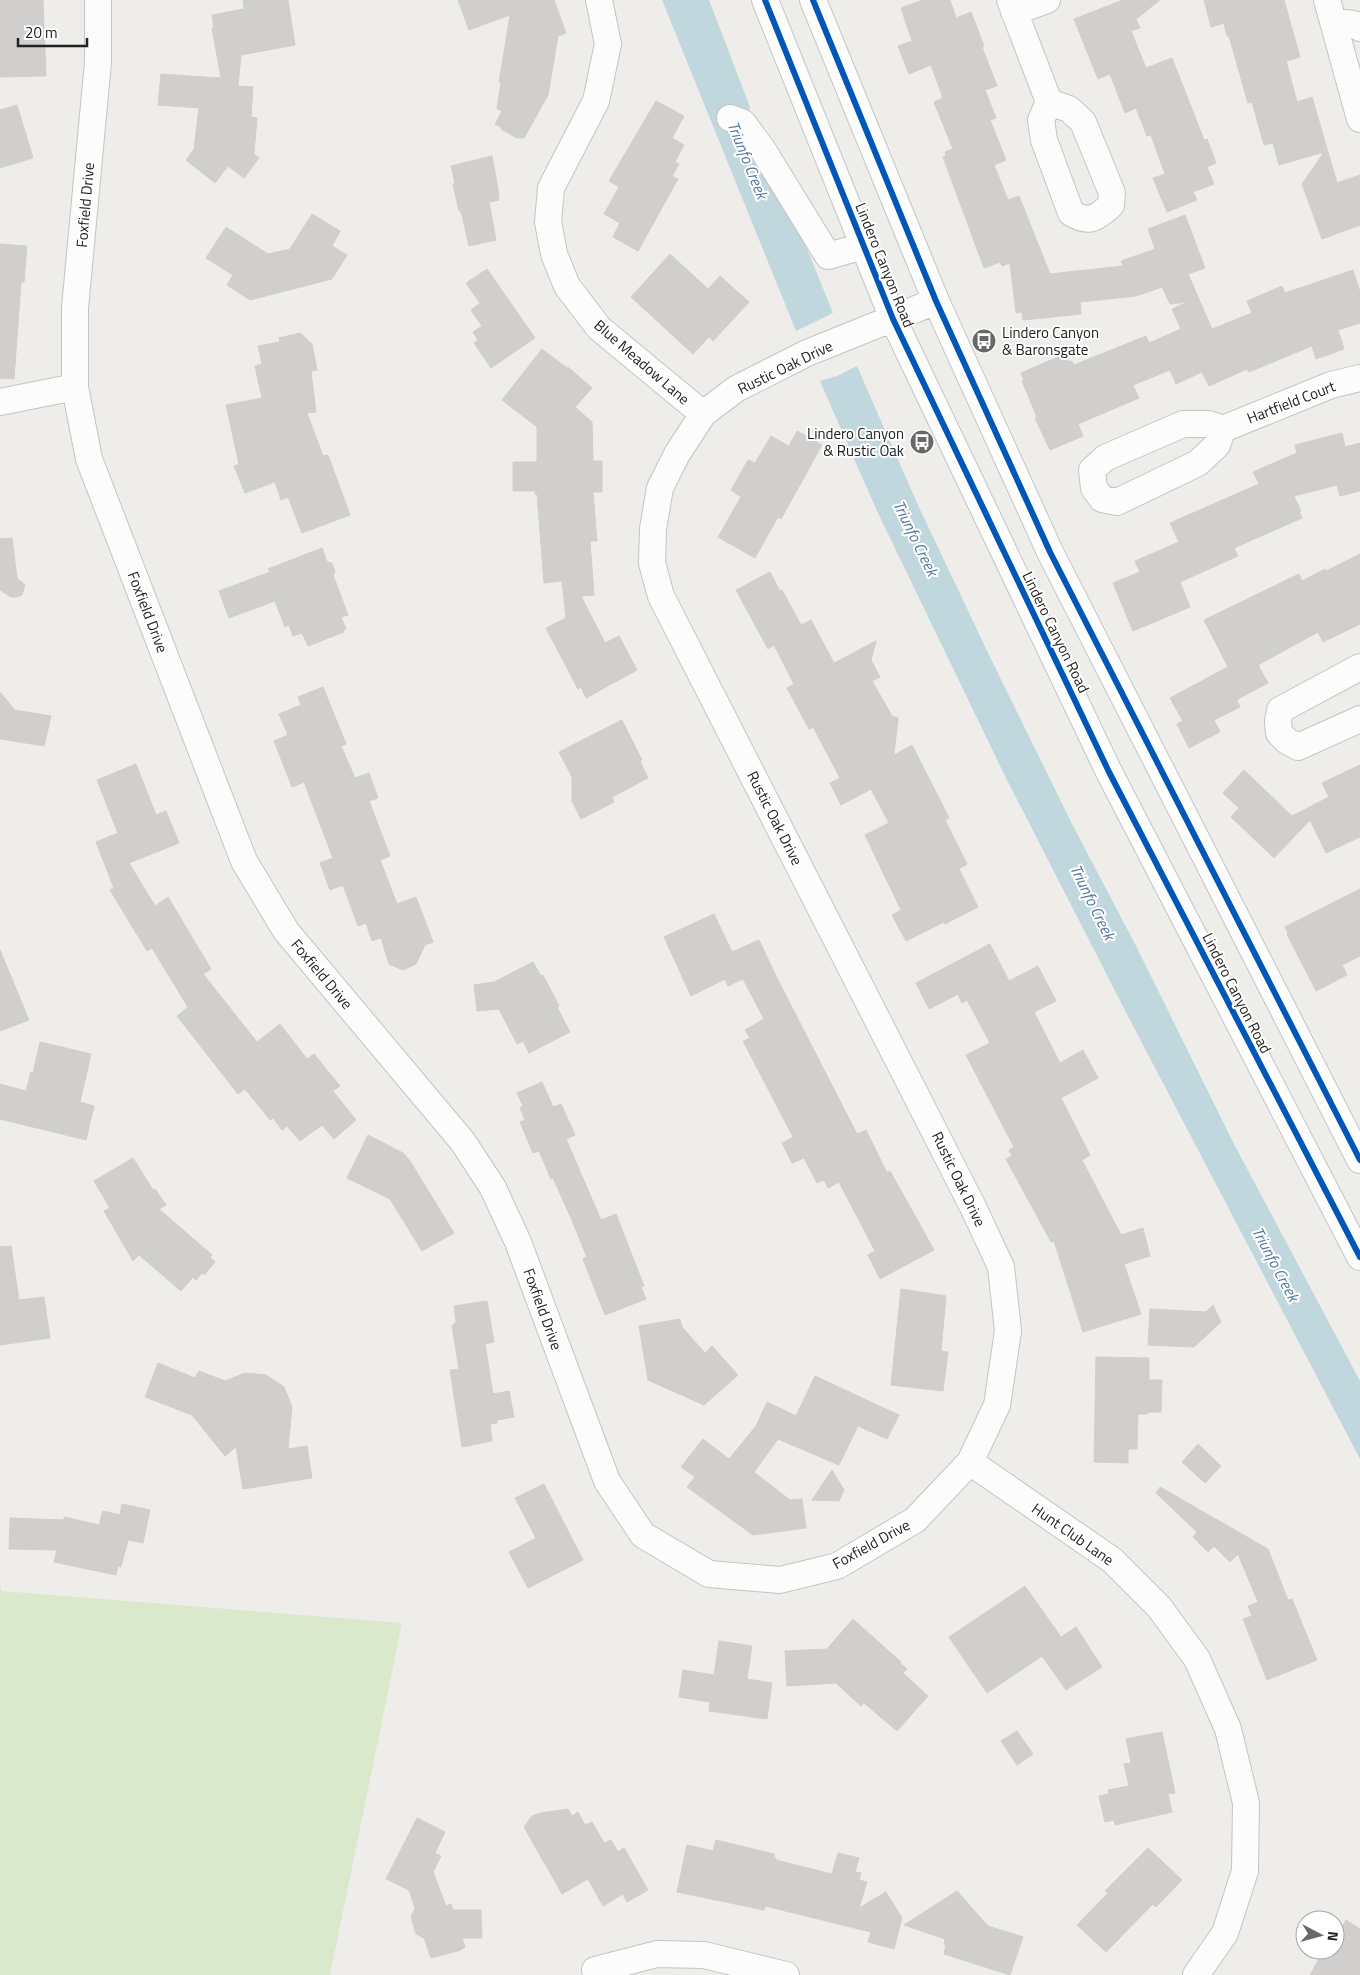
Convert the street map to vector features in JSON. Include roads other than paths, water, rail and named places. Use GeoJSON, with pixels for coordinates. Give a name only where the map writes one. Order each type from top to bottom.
{"type":"FeatureCollection","features":[{"type":"Feature","properties":{"kind":"street","name":"Foxfield Drive"},"geometry":{"type":"LineString","coordinates":[[98,0],[98,62],[75,308],[75,387],[89,459],[244,861],[286,931],[463,1142],[493,1188],[518,1242],[607,1481],[643,1535],[709,1574],[780,1580],[837,1566],[915,1520],[970,1462]]}},
{"type":"Feature","properties":{"kind":"street","name":"Blue Meadow Lane"},"geometry":{"type":"LineString","coordinates":[[599,0],[608,44],[596,101],[551,188],[548,222],[554,254],[567,286],[599,328],[703,414]]}},
{"type":"Feature","properties":{"kind":"street","name":"Lindero Canyon Road"},"geometry":{"type":"LineString","coordinates":[[766,0],[893,320],[1109,772],[1360,1257]]}},
{"type":"Feature","properties":{"kind":"street","name":"Lindero Canyon Road"},"geometry":{"type":"LineString","coordinates":[[813,0],[936,301],[1050,552],[1360,1160]]}},
{"type":"Feature","properties":{"kind":"street"},"geometry":{"type":"LineString","coordinates":[[1047,0],[1012,6],[1049,102]]}},
{"type":"Feature","properties":{"kind":"street"},"geometry":{"type":"LineString","coordinates":[[1330,11],[1360,28]]}},
{"type":"Feature","properties":{"kind":"street"},"geometry":{"type":"LineString","coordinates":[[1330,11],[1360,118]]}},
{"type":"Feature","properties":{"kind":"street"},"geometry":{"type":"LineString","coordinates":[[730,118],[743,123],[763,150],[828,256],[863,246]]}},
{"type":"Feature","properties":{"kind":"street","name":"Rustic Oak Drive"},"geometry":{"type":"LineString","coordinates":[[936,301],[893,320],[807,353],[736,389],[703,414],[677,454],[660,488],[653,529],[652,563],[662,596],[974,1207],[1001,1267],[1008,1331],[997,1405],[970,1462]]}},
{"type":"Feature","properties":{"kind":"street","name":"Hartfield Court"},"geometry":{"type":"LineString","coordinates":[[1223,429],[1331,385],[1360,378]]}},
{"type":"Feature","properties":{"kind":"street"},"geometry":{"type":"LineString","coordinates":[[0,402],[75,387]]}},
{"type":"Feature","properties":{"kind":"street"},"geometry":{"type":"LineString","coordinates":[[1360,667],[1280,710],[1278,721],[1279,733],[1288,741],[1298,746],[1360,719]]}},
{"type":"Feature","properties":{"kind":"street","name":"Hunt Club Lane"},"geometry":{"type":"LineString","coordinates":[[970,1462],[1112,1560],[1159,1607],[1197,1659],[1228,1729],[1246,1803],[1245,1871],[1225,1933],[1196,1975]]}},
{"type":"Feature","properties":{"kind":"street"},"geometry":{"type":"LineString","coordinates":[[595,1970],[657,1954],[704,1955],[786,1975]]}},
{"type":"Feature","properties":{"kind":"water","name":"Triunfo Creek"},"geometry":{"type":"Polygon","coordinates":[[[662,0],[709,0],[750,107],[748,120],[801,234],[833,313],[796,331],[662,0]]]}},
{"type":"Feature","properties":{"kind":"water","name":"Triunfo Creek"},"geometry":{"type":"Polygon","coordinates":[[[857,366],[917,503],[1072,824],[1135,944],[1234,1144],[1360,1381],[1360,1459],[1131,1022],[1005,776],[877,511],[820,381],[837,376],[857,366]]]}},
{"type":"Feature","properties":{"kind":"place","name":"Lindero Canyon & Baronsgate"},"geometry":{"type":"Point","coordinates":[984,341]}},
{"type":"Feature","properties":{"kind":"place","name":"Lindero Canyon & Rustic Oak"},"geometry":{"type":"Point","coordinates":[922,442]}}]}
